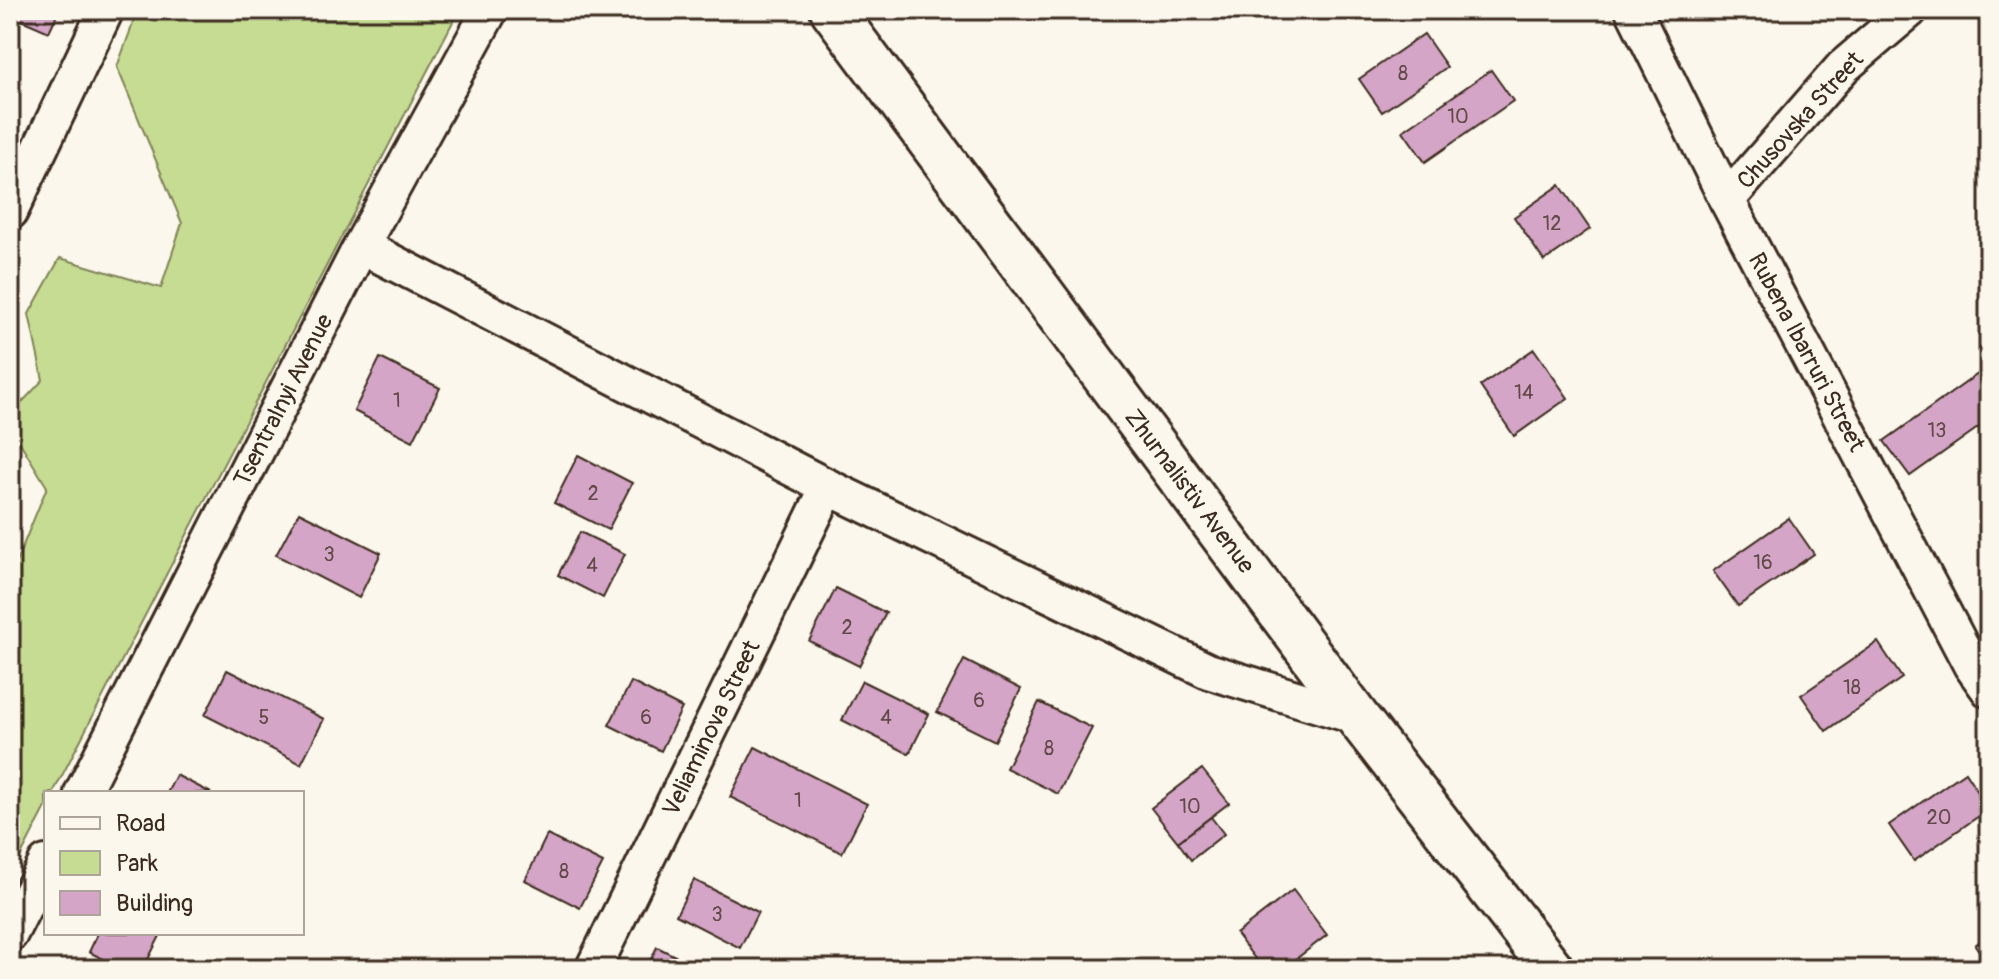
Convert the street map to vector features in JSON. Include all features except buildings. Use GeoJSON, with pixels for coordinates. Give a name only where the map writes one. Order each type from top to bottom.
{"type":"FeatureCollection","features":[{"type":"Feature","properties":{"kind":"main road","name":"Zhurnalistiv Avenue"},"geometry":{"type":"LineString","coordinates":[[832,10],[1357,717],[1552,969]]}},
{"type":"Feature","properties":{"kind":"street"},"geometry":{"type":"LineString","coordinates":[[10,212],[106,10]]}},
{"type":"Feature","properties":{"kind":"street","name":"Tsentralnyi Avenue"},"geometry":{"type":"LineString","coordinates":[[83,791],[361,246],[490,10]]}},
{"type":"Feature","properties":{"kind":"street","name":"Rubena Ibarruri Street"},"geometry":{"type":"LineString","coordinates":[[1633,10],[1727,200],[1971,665],[1989,690]]}},
{"type":"Feature","properties":{"kind":"street","name":"Chusovska Street"},"geometry":{"type":"LineString","coordinates":[[1727,200],[1843,67],[1910,10]]}},
{"type":"Feature","properties":{"kind":"street"},"geometry":{"type":"LineString","coordinates":[[361,246],[828,487],[1208,671],[1357,717]]}},
{"type":"Feature","properties":{"kind":"street","name":"Veliaminova Street"},"geometry":{"type":"LineString","coordinates":[[593,969],[828,487]]}},
{"type":"Feature","properties":{"kind":"street"},"geometry":{"type":"LineString","coordinates":[[10,934],[44,867]]}},
{"type":"Feature","properties":{"kind":"green space"},"geometry":{"type":"Polygon","coordinates":[[[138,10],[459,10],[54,791],[44,791],[44,811],[10,877],[10,562],[15,565],[47,487],[10,426],[10,415],[43,380],[29,314],[60,258],[161,288],[182,223],[117,67],[138,10]]]}}]}
